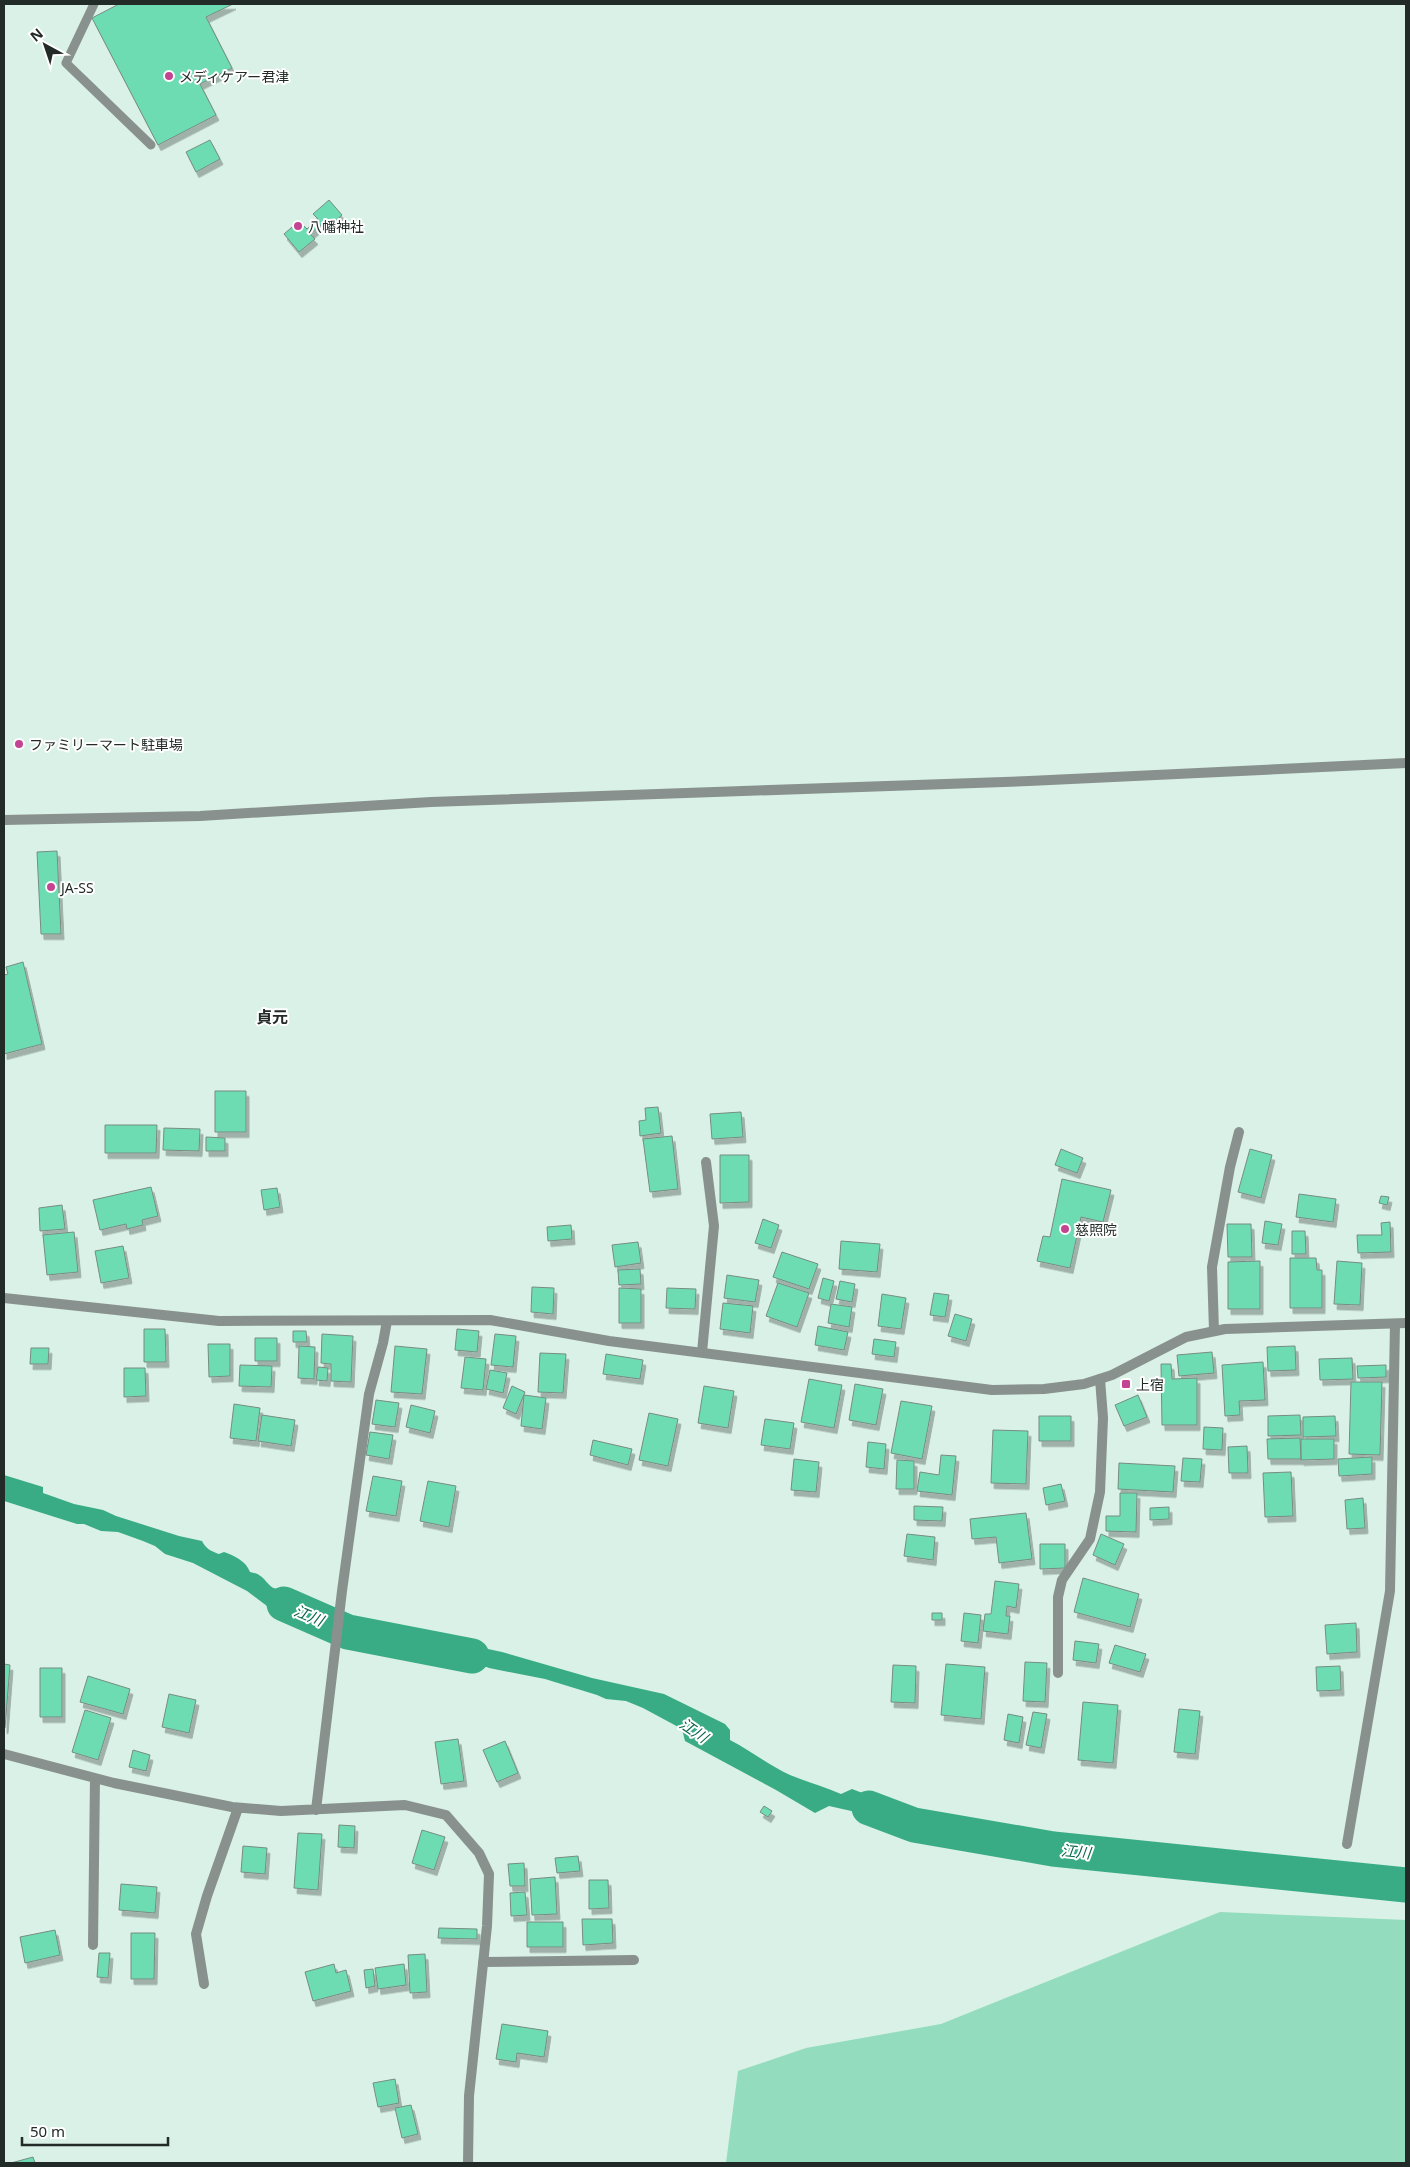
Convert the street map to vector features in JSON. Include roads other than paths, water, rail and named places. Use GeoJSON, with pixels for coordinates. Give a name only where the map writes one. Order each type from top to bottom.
{"type":"FeatureCollection","features":[{"type":"Feature","properties":{"kind":"street"},"geometry":{"type":"LineString","coordinates":[[4,820],[200,816],[431,802],[1029,781],[1406,763]]}},
{"type":"Feature","properties":{"kind":"street"},"geometry":{"type":"LineString","coordinates":[[1214,1332],[1212,1267],[1239,1132]]}},
{"type":"Feature","properties":{"kind":"street"},"geometry":{"type":"LineString","coordinates":[[702,1352],[714,1226],[706,1162]]}},
{"type":"Feature","properties":{"kind":"street"},"geometry":{"type":"LineString","coordinates":[[4,1298],[219,1321],[490,1320],[609,1340],[992,1390],[1044,1389],[1084,1384],[1112,1375],[1186,1337],[1225,1329],[1406,1323]]}},
{"type":"Feature","properties":{"kind":"street"},"geometry":{"type":"LineString","coordinates":[[316,1810],[334,1652],[369,1394],[387,1321]]}},
{"type":"Feature","properties":{"kind":"street"},"geometry":{"type":"LineString","coordinates":[[1346,1844],[1390,1591],[1395,1324]]}},
{"type":"Feature","properties":{"kind":"street"},"geometry":{"type":"LineString","coordinates":[[1058,1673],[1058,1597],[1062,1580],[1090,1539],[1100,1492],[1103,1418],[1100,1379]]}},
{"type":"Feature","properties":{"kind":"street"},"geometry":{"type":"LineString","coordinates":[[4,1754],[95,1778],[238,1808],[281,1811],[405,1806],[446,1815],[479,1853],[489,1874],[483,1962],[469,2096],[468,2163]]}},
{"type":"Feature","properties":{"kind":"street"},"geometry":{"type":"LineString","coordinates":[[93,1945],[95,1778]]}},
{"type":"Feature","properties":{"kind":"street"},"geometry":{"type":"LineString","coordinates":[[204,1984],[196,1934],[207,1896],[238,1808]]}},
{"type":"Feature","properties":{"kind":"street"},"geometry":{"type":"LineString","coordinates":[[483,1962],[634,1960]]}},
{"type":"Feature","properties":{"kind":"lane"},"geometry":{"type":"LineString","coordinates":[[94,4],[66,63],[151,145]]}},
{"type":"Feature","properties":{"kind":"water"},"geometry":{"type":"Polygon","coordinates":[[[4,1475],[43,1487],[43,1493],[74,1504],[103,1510],[179,1536],[202,1541],[207,1548],[214,1552],[219,1554],[224,1552],[236,1557],[246,1565],[250,1572],[258,1574],[272,1587],[284,1588],[312,1608],[319,1610],[330,1609],[327,1639],[283,1618],[247,1591],[193,1563],[165,1554],[155,1546],[118,1532],[101,1531],[84,1524],[77,1524],[4,1501],[4,1475]]]}},
{"type":"Feature","properties":{"kind":"water"},"geometry":{"type":"Polygon","coordinates":[[[345,1624],[367,1630],[369,1636],[360,1643],[342,1639],[345,1624]]]}},
{"type":"Feature","properties":{"kind":"water"},"geometry":{"type":"Polygon","coordinates":[[[432,1637],[502,1652],[592,1678],[664,1694],[725,1724],[730,1730],[730,1740],[782,1771],[841,1794],[852,1789],[904,1809],[903,1816],[914,1825],[829,1806],[815,1813],[685,1741],[682,1729],[643,1708],[626,1701],[606,1699],[545,1679],[489,1668],[472,1661],[429,1651],[426,1646],[432,1637]]]}},
{"type":"Feature","properties":{"kind":"waterway","name":"江川"},"geometry":{"type":"LineString","coordinates":[[284,1604],[348,1632],[472,1656]]}},
{"type":"Feature","properties":{"kind":"waterway","name":"江川"},"geometry":{"type":"LineString","coordinates":[[869,1808],[914,1825],[1053,1849],[1406,1885]]}},
{"type":"Feature","properties":{"kind":"place","name":"メディケアー君津"},"geometry":{"type":"Point","coordinates":[169,76]}},
{"type":"Feature","properties":{"kind":"place","name":"八幡神社"},"geometry":{"type":"Point","coordinates":[298,226]}},
{"type":"Feature","properties":{"kind":"place","name":"ファミリーマート駐車場"},"geometry":{"type":"Point","coordinates":[19,744]}},
{"type":"Feature","properties":{"kind":"place","name":"JA-SS"},"geometry":{"type":"Point","coordinates":[51,887]}},
{"type":"Feature","properties":{"kind":"place","name":"慈照院"},"geometry":{"type":"Point","coordinates":[1065,1229]}},
{"type":"Feature","properties":{"kind":"place","name":"上宿"},"geometry":{"type":"Point","coordinates":[1126,1384]}},
{"type":"Feature","properties":{"kind":"district","name":"貞元"},"geometry":{"type":"Point","coordinates":[272,1017]}}]}
